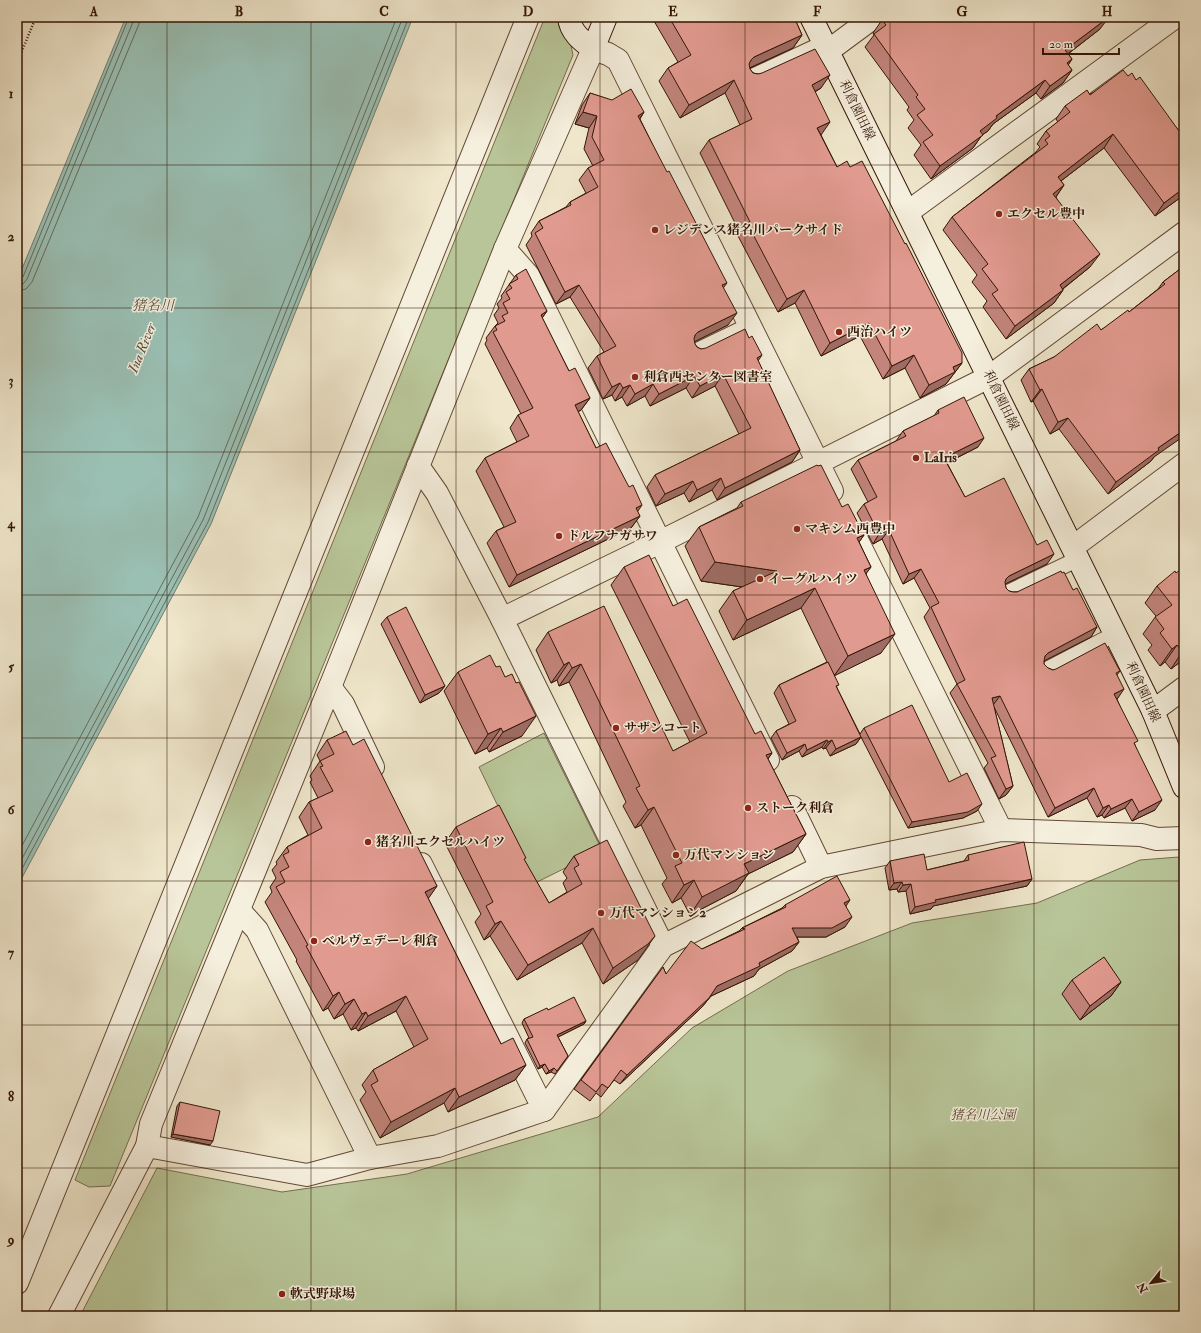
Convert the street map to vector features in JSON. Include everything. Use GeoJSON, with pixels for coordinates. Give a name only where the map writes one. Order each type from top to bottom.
{"type":"FeatureCollection","features":[{"type":"Feature","properties":{"kind":"street"},"geometry":{"type":"LineString","coordinates":[[17,1283],[528,17]]}},
{"type":"Feature","properties":{"kind":"street"},"geometry":{"type":"LineString","coordinates":[[569,17],[574,31],[580,40],[593,49],[608,54],[618,60],[1001,830]]}},
{"type":"Feature","properties":{"kind":"street"},"geometry":{"type":"LineString","coordinates":[[59,1316],[147,1146],[151,1124],[330,687],[506,249],[606,17]]}},
{"type":"Feature","properties":{"kind":"street","name":"利倉園田線"},"geometry":{"type":"LineString","coordinates":[[811,17],[1153,711],[1184,787]]}},
{"type":"Feature","properties":{"kind":"street"},"geometry":{"type":"LineString","coordinates":[[826,47],[874,17]]}},
{"type":"Feature","properties":{"kind":"street"},"geometry":{"type":"LineString","coordinates":[[908,212],[1176,17]]}},
{"type":"Feature","properties":{"kind":"street"},"geometry":{"type":"LineString","coordinates":[[502,619],[660,542],[989,377],[1184,232]]}},
{"type":"Feature","properties":{"kind":"street"},"geometry":{"type":"LineString","coordinates":[[506,249],[528,275],[821,867]]}},
{"type":"Feature","properties":{"kind":"street"},"geometry":{"type":"LineString","coordinates":[[1075,553],[1184,464]]}},
{"type":"Feature","properties":{"kind":"street"},"geometry":{"type":"LineString","coordinates":[[418,466],[437,493],[502,619],[663,946]]}},
{"type":"Feature","properties":{"kind":"street"},"geometry":{"type":"LineString","coordinates":[[330,687],[343,704],[381,783]]}},
{"type":"Feature","properties":{"kind":"street"},"geometry":{"type":"LineString","coordinates":[[1153,711],[1184,688]]}},
{"type":"Feature","properties":{"kind":"street"},"geometry":{"type":"LineString","coordinates":[[147,1146],[308,1174],[370,1158],[438,1146],[544,1110],[663,946],[821,867],[1001,830],[1141,835],[1157,839],[1184,838]]}},
{"type":"Feature","properties":{"kind":"street"},"geometry":{"type":"LineString","coordinates":[[413,847],[544,1110]]}},
{"type":"Feature","properties":{"kind":"street"},"geometry":{"type":"LineString","coordinates":[[239,910],[257,930],[370,1158]]}},
{"type":"Feature","properties":{"kind":"lane"},"geometry":{"type":"LineString","coordinates":[[749,78],[826,47]]}},
{"type":"Feature","properties":{"kind":"lane"},"geometry":{"type":"LineString","coordinates":[[694,352],[750,325]]}},
{"type":"Feature","properties":{"kind":"lane"},"geometry":{"type":"LineString","coordinates":[[1007,594],[1075,553]]}},
{"type":"Feature","properties":{"kind":"lane"},"geometry":{"type":"LineString","coordinates":[[1046,670],[1115,634]]}},
{"type":"Feature","properties":{"kind":"path"},"geometry":{"type":"LineString","coordinates":[[17,63],[36,17]]}},
{"type":"Feature","properties":{"kind":"green space"},"geometry":{"type":"Polygon","coordinates":[[[545,17],[565,17],[573,55],[110,1186],[89,1187],[75,1180],[545,17]]]}},
{"type":"Feature","properties":{"kind":"green space"},"geometry":{"type":"Polygon","coordinates":[[[544,733],[602,850],[535,883],[479,767],[544,733]]]}},
{"type":"Feature","properties":{"kind":"green space","name":"猪名川公園"},"geometry":{"type":"Polygon","coordinates":[[[1179,857],[1184,870],[1184,1316],[80,1316],[157,1168],[282,1192],[407,1174],[598,1117],[692,1028],[788,971],[912,923],[1037,903],[1140,860],[1179,857]]]}},
{"type":"Feature","properties":{"kind":"water","name":"猪名川"},"geometry":{"type":"Polygon","coordinates":[[[126,17],[413,17],[211,524],[17,887],[17,281],[126,17]]]}},
{"type":"Feature","properties":{"kind":"building"},"geometry":{"type":"Polygon","coordinates":[[[669,17],[794,17],[802,35],[754,57],[749,64],[750,69],[753,73],[762,73],[815,49],[830,75],[812,85],[830,122],[817,128],[837,167],[847,161],[850,167],[862,161],[962,353],[962,363],[953,367],[955,372],[929,385],[914,355],[892,366],[869,323],[830,343],[804,290],[787,299],[747,223],[750,222],[709,140],[752,119],[734,80],[689,105],[668,68],[691,55],[669,17]]]}},
{"type":"Feature","properties":{"kind":"building"},"geometry":{"type":"Polygon","coordinates":[[[886,17],[1109,17],[1065,50],[1072,59],[1067,63],[1072,70],[1050,86],[1045,80],[996,116],[997,118],[980,131],[983,135],[940,166],[923,142],[933,135],[917,115],[925,109],[916,97],[918,95],[874,34],[886,25],[882,20],[886,17]]]}},
{"type":"Feature","properties":{"kind":"building"},"geometry":{"type":"Polygon","coordinates":[[[1123,70],[1128,76],[1132,73],[1136,80],[1140,77],[1179,131],[1184,127],[1184,188],[1164,203],[1113,134],[1058,177],[1064,185],[1053,194],[1100,254],[1060,285],[1063,290],[1015,326],[992,294],[998,290],[982,269],[988,264],[952,217],[1048,144],[1045,140],[1050,136],[1046,131],[1070,112],[1065,106],[1087,90],[1090,95],[1123,70]]]}},
{"type":"Feature","properties":{"kind":"building"},"geometry":{"type":"Polygon","coordinates":[[[631,89],[644,112],[638,116],[667,172],[669,171],[727,283],[722,285],[737,313],[698,332],[694,339],[695,344],[701,349],[706,348],[745,329],[749,338],[752,336],[762,355],[757,358],[800,450],[725,488],[721,478],[697,490],[693,481],[665,494],[655,475],[751,428],[723,374],[700,386],[694,376],[659,394],[653,384],[635,394],[630,385],[623,388],[620,383],[612,387],[597,356],[616,346],[579,285],[565,292],[535,233],[543,228],[539,221],[571,205],[570,202],[598,187],[588,168],[604,160],[592,137],[597,116],[583,112],[590,93],[612,100],[631,89]]]}},
{"type":"Feature","properties":{"kind":"building"},"geometry":{"type":"Polygon","coordinates":[[[1184,266],[1184,430],[1158,448],[1159,450],[1116,482],[1068,418],[1058,422],[1042,389],[1040,390],[1029,369],[1054,357],[1097,324],[1101,330],[1128,310],[1129,312],[1165,284],[1163,282],[1184,266]]]}},
{"type":"Feature","properties":{"kind":"building"},"geometry":{"type":"Polygon","coordinates":[[[526,269],[547,311],[541,315],[569,371],[575,368],[590,398],[575,405],[596,448],[606,443],[629,487],[633,485],[642,505],[636,508],[640,516],[517,575],[496,531],[516,522],[485,458],[529,436],[518,415],[533,408],[493,332],[497,330],[495,326],[505,321],[502,316],[508,313],[503,303],[510,299],[506,292],[512,288],[509,284],[518,279],[516,275],[526,269]]]}},
{"type":"Feature","properties":{"kind":"building"},"geometry":{"type":"Polygon","coordinates":[[[964,397],[984,438],[944,458],[965,497],[1004,478],[1037,545],[1047,540],[1054,554],[1009,576],[1005,582],[1006,588],[1009,591],[1017,592],[1061,571],[1062,573],[1064,572],[1073,590],[1077,588],[1097,627],[1048,653],[1045,656],[1044,664],[1048,668],[1053,670],[1056,669],[1105,643],[1120,671],[1116,673],[1124,689],[1114,694],[1138,741],[1134,743],[1162,800],[1139,812],[1132,799],[1111,809],[1109,805],[1103,808],[1094,788],[1055,808],[1000,696],[992,698],[1013,786],[1006,789],[991,758],[996,756],[957,684],[965,680],[931,607],[939,603],[921,569],[909,574],[889,530],[879,534],[864,504],[877,497],[858,460],[906,436],[903,431],[939,413],[938,410],[964,397]]]}},
{"type":"Feature","properties":{"kind":"building"},"geometry":{"type":"Polygon","coordinates":[[[817,465],[821,465],[842,507],[848,504],[864,535],[857,538],[871,567],[864,570],[895,634],[848,656],[815,588],[747,620],[733,591],[777,571],[715,562],[699,527],[743,506],[741,502],[817,465]]]}},
{"type":"Feature","properties":{"kind":"building"},"geometry":{"type":"Polygon","coordinates":[[[649,555],[673,606],[687,599],[755,734],[761,731],[772,753],[766,755],[806,834],[744,864],[749,873],[702,897],[694,880],[684,885],[675,866],[682,863],[654,807],[648,810],[636,788],[640,786],[581,664],[572,668],[569,662],[564,665],[548,632],[604,606],[673,751],[707,733],[624,567],[649,555]]]}},
{"type":"Feature","properties":{"kind":"building"},"geometry":{"type":"Polygon","coordinates":[[[1184,567],[1184,651],[1182,652],[1177,645],[1172,649],[1160,633],[1164,629],[1155,617],[1172,605],[1157,586],[1175,571],[1176,573],[1184,567]]]}},
{"type":"Feature","properties":{"kind":"building"},"geometry":{"type":"Polygon","coordinates":[[[406,607],[445,686],[425,695],[387,617],[406,607]]]}},
{"type":"Feature","properties":{"kind":"building"},"geometry":{"type":"Polygon","coordinates":[[[490,655],[496,667],[500,666],[505,677],[512,674],[516,683],[519,682],[536,716],[503,732],[501,728],[488,734],[458,672],[490,655]]]}},
{"type":"Feature","properties":{"kind":"building"},"geometry":{"type":"Polygon","coordinates":[[[828,662],[839,685],[836,686],[861,737],[836,749],[832,740],[828,742],[827,740],[807,750],[805,744],[787,753],[776,731],[796,721],[779,685],[828,662]]]}},
{"type":"Feature","properties":{"kind":"building"},"geometry":{"type":"Polygon","coordinates":[[[912,705],[949,782],[967,773],[982,804],[968,812],[912,822],[864,728],[912,705]]]}},
{"type":"Feature","properties":{"kind":"building"},"geometry":{"type":"Polygon","coordinates":[[[346,731],[353,745],[364,739],[437,886],[425,892],[501,1044],[513,1038],[526,1065],[459,1097],[455,1088],[391,1122],[371,1085],[378,1081],[373,1070],[428,1039],[406,996],[368,1016],[366,1012],[362,1014],[354,999],[345,1004],[339,992],[333,996],[306,946],[308,945],[276,887],[285,882],[280,872],[289,867],[283,855],[289,852],[287,847],[322,828],[309,802],[333,791],[320,767],[323,766],[320,761],[334,754],[327,740],[346,731]]]}},
{"type":"Feature","properties":{"kind":"building"},"geometry":{"type":"Polygon","coordinates":[[[499,805],[526,858],[524,859],[549,903],[582,884],[574,868],[579,865],[574,856],[607,840],[655,936],[648,944],[613,968],[593,928],[528,965],[501,921],[495,924],[486,906],[493,902],[456,827],[499,805]]]}},
{"type":"Feature","properties":{"kind":"building"},"geometry":{"type":"Polygon","coordinates":[[[1024,842],[1032,879],[935,900],[936,902],[915,907],[911,884],[903,885],[902,882],[894,883],[890,861],[924,854],[927,870],[969,860],[968,855],[1024,842]]]}},
{"type":"Feature","properties":{"kind":"building"},"geometry":{"type":"Polygon","coordinates":[[[837,876],[850,900],[844,903],[852,917],[832,928],[792,928],[799,942],[759,963],[760,966],[717,986],[709,998],[627,1075],[621,1070],[608,1088],[602,1084],[596,1092],[581,1080],[663,967],[666,974],[691,941],[702,949],[745,929],[742,928],[786,907],[785,905],[837,876]]]}},
{"type":"Feature","properties":{"kind":"building"},"geometry":{"type":"Polygon","coordinates":[[[1104,957],[1121,982],[1090,1006],[1072,980],[1104,957]]]}},
{"type":"Feature","properties":{"kind":"building"},"geometry":{"type":"Polygon","coordinates":[[[574,997],[586,1021],[557,1035],[568,1056],[557,1071],[554,1068],[549,1071],[545,1064],[540,1066],[527,1039],[533,1037],[524,1019],[547,1008],[548,1010],[574,997]]]}},
{"type":"Feature","properties":{"kind":"building"},"geometry":{"type":"Polygon","coordinates":[[[180,1102],[220,1111],[213,1141],[173,1134],[180,1102]]]}},
{"type":"Feature","properties":{"kind":"place","name":"エクセル豊中"},"geometry":{"type":"Point","coordinates":[999,214]}},
{"type":"Feature","properties":{"kind":"place","name":"レジデンス猪名川パークサイド"},"geometry":{"type":"Point","coordinates":[655,230]}},
{"type":"Feature","properties":{"kind":"place","name":"西治ハイツ"},"geometry":{"type":"Point","coordinates":[839,332]}},
{"type":"Feature","properties":{"kind":"place","name":"利倉西センター図書室"},"geometry":{"type":"Point","coordinates":[635,377]}},
{"type":"Feature","properties":{"kind":"place","name":"LaIris"},"geometry":{"type":"Point","coordinates":[916,458]}},
{"type":"Feature","properties":{"kind":"place","name":"マキシム西豊中"},"geometry":{"type":"Point","coordinates":[797,529]}},
{"type":"Feature","properties":{"kind":"place","name":"ドルフナガサワ"},"geometry":{"type":"Point","coordinates":[559,536]}},
{"type":"Feature","properties":{"kind":"place","name":"イーグルハイツ"},"geometry":{"type":"Point","coordinates":[760,579]}},
{"type":"Feature","properties":{"kind":"place","name":"サザンコート"},"geometry":{"type":"Point","coordinates":[616,728]}},
{"type":"Feature","properties":{"kind":"place","name":"ストーク利倉"},"geometry":{"type":"Point","coordinates":[748,808]}},
{"type":"Feature","properties":{"kind":"place","name":"猪名川エクセルハイツ"},"geometry":{"type":"Point","coordinates":[368,842]}},
{"type":"Feature","properties":{"kind":"place","name":"万代マンション"},"geometry":{"type":"Point","coordinates":[676,855]}},
{"type":"Feature","properties":{"kind":"place","name":"万代マンション2"},"geometry":{"type":"Point","coordinates":[601,913]}},
{"type":"Feature","properties":{"kind":"place","name":"ベルヴェデーレ利倉"},"geometry":{"type":"Point","coordinates":[314,941]}},
{"type":"Feature","properties":{"kind":"place","name":"軟式野球場"},"geometry":{"type":"Point","coordinates":[282,1294]}},
{"type":"Feature","properties":{"kind":"water label","name":"Ina River"},"geometry":{"type":"Point","coordinates":[142,348]}}]}
